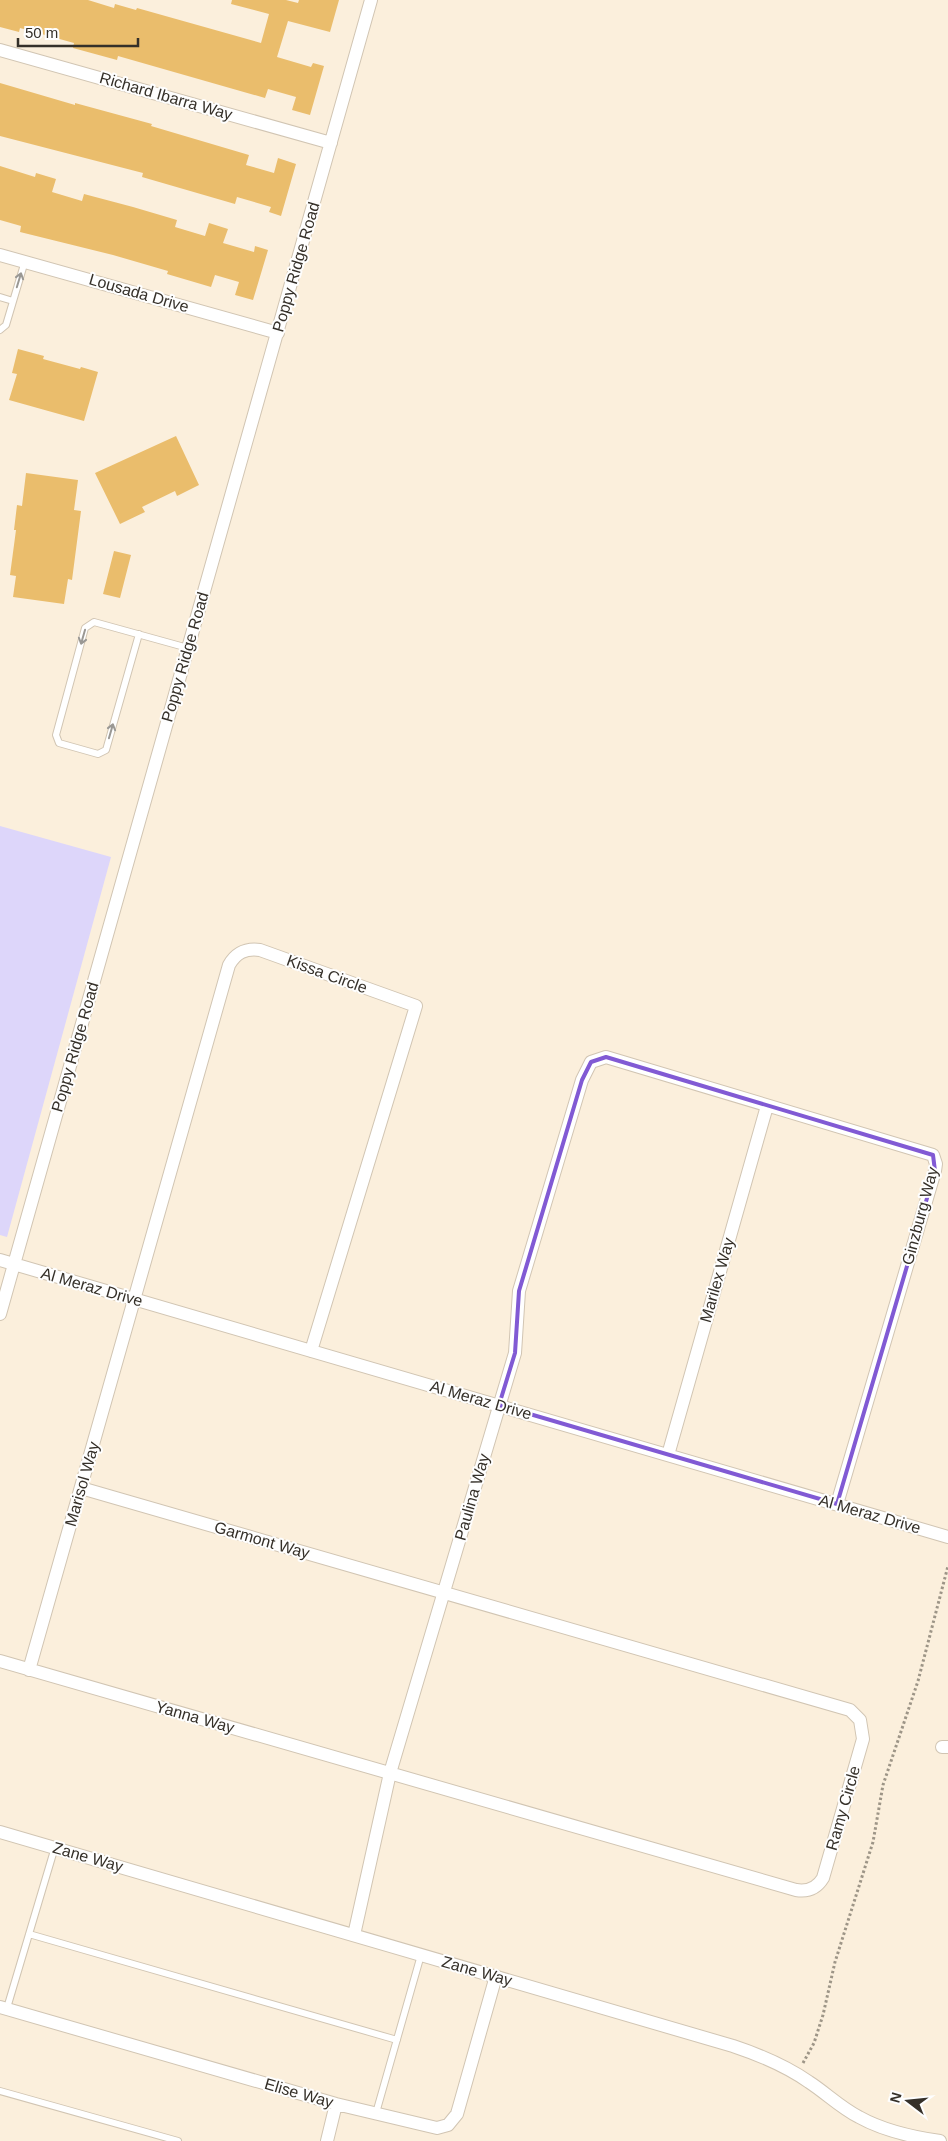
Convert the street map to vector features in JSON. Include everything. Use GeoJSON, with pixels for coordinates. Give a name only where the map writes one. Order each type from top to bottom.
{"type":"FeatureCollection","features":[{"type":"Feature","properties":{"kind":"street","name":"Poppy Ridge Road"},"geometry":{"type":"LineString","coordinates":[[0,1314],[371,0]]}},
{"type":"Feature","properties":{"kind":"street","name":"Richard Ibarra Way"},"geometry":{"type":"LineString","coordinates":[[0,50],[331,143]]}},
{"type":"Feature","properties":{"kind":"street","name":"Lousada Drive"},"geometry":{"type":"LineString","coordinates":[[0,254],[278,333]]}},
{"type":"Feature","properties":{"kind":"street","name":"Kissa Circle"},"geometry":{"type":"LineString","coordinates":[[134,1299],[229,965],[238,954],[245,950],[260,950],[416,1006],[311,1351]]}},
{"type":"Feature","properties":{"kind":"street","name":"Ginzburg Way"},"geometry":{"type":"LineString","coordinates":[[591,1062],[606,1057],[933,1155],[936,1164],[837,1504]]}},
{"type":"Feature","properties":{"kind":"street","name":"Paulina Way"},"geometry":{"type":"LineString","coordinates":[[354,1935],[390,1773],[514,1354],[519,1292],[582,1080],[591,1062]]}},
{"type":"Feature","properties":{"kind":"street","name":"Marilex Way"},"geometry":{"type":"LineString","coordinates":[[668,1455],[767,1106]]}},
{"type":"Feature","properties":{"kind":"street","name":"Al Meraz Drive"},"geometry":{"type":"LineString","coordinates":[[0,1260],[948,1536]]}},
{"type":"Feature","properties":{"kind":"street","name":"Marisol Way"},"geometry":{"type":"LineString","coordinates":[[29,1670],[134,1299]]}},
{"type":"Feature","properties":{"kind":"street","name":"Garmont Way"},"geometry":{"type":"LineString","coordinates":[[80,1488],[444,1592]]}},
{"type":"Feature","properties":{"kind":"street","name":"Ramy Circle"},"geometry":{"type":"LineString","coordinates":[[390,1773],[796,1890],[809,1890],[815,1887],[823,1878],[863,1739],[860,1720],[850,1710],[444,1592]]}},
{"type":"Feature","properties":{"kind":"street","name":"Yanna Way"},"geometry":{"type":"LineString","coordinates":[[0,1661],[390,1773]]}},
{"type":"Feature","properties":{"kind":"street","name":"Zane Way"},"geometry":{"type":"LineString","coordinates":[[0,1832],[740,2048],[797,2074],[859,2118],[899,2133],[940,2141]]}},
{"type":"Feature","properties":{"kind":"street","name":"Elise Way"},"geometry":{"type":"LineString","coordinates":[[3,2008],[336,2104],[437,2128],[448,2125],[457,2114],[496,1976]]}},
{"type":"Feature","properties":{"kind":"street"},"geometry":{"type":"LineString","coordinates":[[327,2141],[336,2104]]}},
{"type":"Feature","properties":{"kind":"lane"},"geometry":{"type":"LineString","coordinates":[[0,330],[6,325],[24,261]]}},
{"type":"Feature","properties":{"kind":"lane"},"geometry":{"type":"LineString","coordinates":[[0,297],[13,301]]}},
{"type":"Feature","properties":{"kind":"lane"},"geometry":{"type":"LineString","coordinates":[[139,634],[106,750],[98,754],[59,744],[56,735],[85,628],[94,622],[139,634],[188,648]]}},
{"type":"Feature","properties":{"kind":"lane"},"geometry":{"type":"LineString","coordinates":[[3,2008],[29,1934],[55,1847]]}},
{"type":"Feature","properties":{"kind":"lane"},"geometry":{"type":"LineString","coordinates":[[29,1934],[397,2040]]}},
{"type":"Feature","properties":{"kind":"lane"},"geometry":{"type":"LineString","coordinates":[[376,2113],[421,1954]]}},
{"type":"Feature","properties":{"kind":"lane"},"geometry":{"type":"LineString","coordinates":[[0,2090],[178,2141]]}},
{"type":"Feature","properties":{"kind":"path"},"geometry":{"type":"LineString","coordinates":[[797,2074],[814,2043],[823,2016],[835,1962],[873,1842],[883,1785],[918,1681],[948,1566]]}},
{"type":"Feature","properties":{"kind":"highlighted area"},"geometry":{"type":"Polygon","coordinates":[[[606,1057],[933,1155],[935,1171],[837,1504],[499,1405],[515,1353],[519,1291],[582,1080],[591,1062],[606,1057]]]}},
{"type":"Feature","properties":{"kind":"shaded area"},"geometry":{"type":"Polygon","coordinates":[[[0,826],[111,857],[7,1237],[0,1235],[0,826]]]}},
{"type":"Feature","properties":{"kind":"building"},"geometry":{"type":"Polygon","coordinates":[[[0,0],[88,0],[114,8],[115,4],[136,10],[137,8],[261,43],[269,14],[231,4],[232,0],[286,0],[298,3],[299,0],[339,0],[330,32],[288,21],[277,57],[311,67],[313,63],[324,66],[310,115],[292,110],[296,97],[268,89],[265,98],[118,56],[117,60],[73,48],[74,43],[20,28],[19,32],[0,27],[0,0]]]}},
{"type":"Feature","properties":{"kind":"building"},"geometry":{"type":"Polygon","coordinates":[[[0,83],[75,105],[75,103],[152,124],[151,126],[249,155],[246,165],[274,173],[278,158],[296,164],[281,216],[269,212],[271,207],[237,197],[235,204],[142,177],[143,173],[0,136],[0,83]]]}},
{"type":"Feature","properties":{"kind":"building"},"geometry":{"type":"Polygon","coordinates":[[[0,166],[35,177],[36,173],[56,179],[52,192],[82,201],[84,194],[133,207],[177,220],[175,227],[205,236],[209,223],[228,229],[223,243],[254,252],[255,246],[268,250],[253,300],[235,295],[239,282],[215,275],[211,287],[167,274],[168,271],[113,255],[20,232],[21,226],[0,220],[0,166]]]}},
{"type":"Feature","properties":{"kind":"building"},"geometry":{"type":"Polygon","coordinates":[[[18,349],[44,356],[43,359],[98,372],[84,421],[9,400],[17,374],[12,373],[18,349]]]}},
{"type":"Feature","properties":{"kind":"building"},"geometry":{"type":"Polygon","coordinates":[[[176,436],[199,485],[177,496],[175,491],[142,507],[145,512],[120,524],[95,473],[176,436]]]}},
{"type":"Feature","properties":{"kind":"building"},"geometry":{"type":"Polygon","coordinates":[[[26,473],[78,480],[74,510],[81,511],[72,580],[68,579],[64,604],[13,597],[16,576],[10,575],[16,530],[14,530],[17,505],[22,506],[26,473]]]}},
{"type":"Feature","properties":{"kind":"building"},"geometry":{"type":"Polygon","coordinates":[[[114,551],[131,555],[120,598],[103,594],[114,551]]]}}]}
